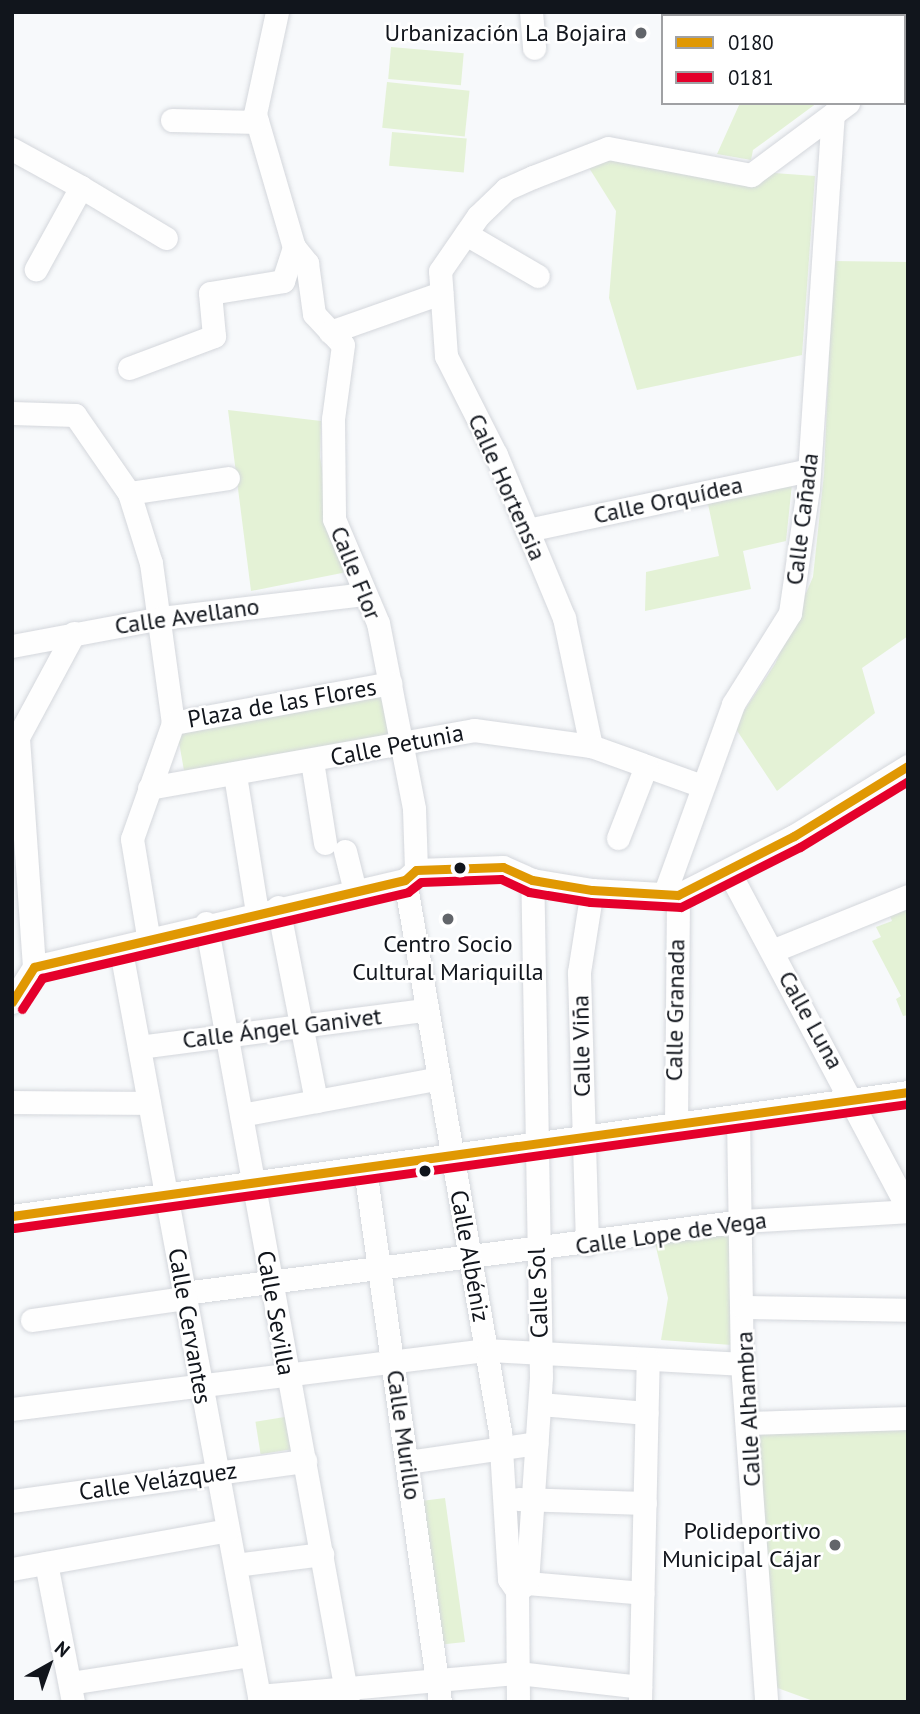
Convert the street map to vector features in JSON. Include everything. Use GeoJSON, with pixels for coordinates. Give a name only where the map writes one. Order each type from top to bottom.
{"type":"FeatureCollection","features":[{"type":"Feature","properties":{"kind":"street","name":"Calle Flor"},"geometry":{"type":"LineString","coordinates":[[277,12],[257,122],[294,247],[307,263],[314,314],[343,345],[333,419],[334,519],[378,623],[414,809],[411,875]]}},
{"type":"Feature","properties":{"kind":"street"},"geometry":{"type":"LineString","coordinates":[[531,12],[534,48]]}},
{"type":"Feature","properties":{"kind":"street","name":"Calle Hortensia"},"geometry":{"type":"LineString","coordinates":[[591,746],[577,662],[527,530],[446,356],[440,271],[466,234],[506,189],[608,148],[751,175],[841,109]]}},
{"type":"Feature","properties":{"kind":"street","name":"Calle Cañada"},"geometry":{"type":"LineString","coordinates":[[671,895],[702,786],[733,705],[790,613],[809,470],[841,109]]}},
{"type":"Feature","properties":{"kind":"street"},"geometry":{"type":"LineString","coordinates":[[172,120],[257,122]]}},
{"type":"Feature","properties":{"kind":"street"},"geometry":{"type":"LineString","coordinates":[[12,149],[166,238]]}},
{"type":"Feature","properties":{"kind":"street"},"geometry":{"type":"LineString","coordinates":[[36,269],[81,187]]}},
{"type":"Feature","properties":{"kind":"street"},"geometry":{"type":"LineString","coordinates":[[466,234],[538,276]]}},
{"type":"Feature","properties":{"kind":"street"},"geometry":{"type":"LineString","coordinates":[[129,368],[214,336],[210,293],[283,281],[294,247]]}},
{"type":"Feature","properties":{"kind":"street"},"geometry":{"type":"LineString","coordinates":[[330,332],[441,293]]}},
{"type":"Feature","properties":{"kind":"street"},"geometry":{"type":"LineString","coordinates":[[12,414],[75,415],[129,493],[161,618],[173,723],[132,839],[149,942]]}},
{"type":"Feature","properties":{"kind":"street","name":"Calle Orquídea"},"geometry":{"type":"LineString","coordinates":[[527,530],[809,470]]}},
{"type":"Feature","properties":{"kind":"street"},"geometry":{"type":"LineString","coordinates":[[129,493],[228,478]]}},
{"type":"Feature","properties":{"kind":"street","name":"Calle Avellano"},"geometry":{"type":"LineString","coordinates":[[12,646],[161,618],[364,594]]}},
{"type":"Feature","properties":{"kind":"street"},"geometry":{"type":"LineString","coordinates":[[12,1002],[34,967],[18,799],[18,737],[74,633]]}},
{"type":"Feature","properties":{"kind":"street","name":"Plaza de las Flores"},"geometry":{"type":"LineString","coordinates":[[173,723],[390,683]]}},
{"type":"Feature","properties":{"kind":"street","name":"Calle Petunia"},"geometry":{"type":"LineString","coordinates":[[149,788],[235,775],[474,730],[591,746],[702,786]]}},
{"type":"Feature","properties":{"kind":"street","name":"Calle Petunia"},"geometry":{"type":"LineString","coordinates":[[312,761],[335,847],[355,891]]}},
{"type":"Feature","properties":{"kind":"street"},"geometry":{"type":"LineString","coordinates":[[618,838],[646,766]]}},
{"type":"Feature","properties":{"kind":"street"},"geometry":{"type":"LineString","coordinates":[[34,967],[121,951],[206,923],[355,891],[411,875],[503,867],[532,880],[592,890],[671,895],[729,873],[908,766]]}},
{"type":"Feature","properties":{"kind":"street"},"geometry":{"type":"LineString","coordinates":[[235,775],[267,910],[302,1026],[316,1101]]}},
{"type":"Feature","properties":{"kind":"street","name":"Calle Luna"},"geometry":{"type":"LineString","coordinates":[[729,873],[853,1099],[908,1209]]}},
{"type":"Feature","properties":{"kind":"street","name":"Calle Albéniz"},"geometry":{"type":"LineString","coordinates":[[411,875],[425,1010],[436,1079],[453,1156],[468,1259],[487,1350],[501,1450],[509,1579],[522,1587]]}},
{"type":"Feature","properties":{"kind":"street","name":"Calle Sol"},"geometry":{"type":"LineString","coordinates":[[518,1702],[522,1587],[534,1499],[540,1404],[532,880]]}},
{"type":"Feature","properties":{"kind":"street","name":"Calle Viña"},"geometry":{"type":"LineString","coordinates":[[587,1244],[579,972],[592,890]]}},
{"type":"Feature","properties":{"kind":"street","name":"Calle Granada"},"geometry":{"type":"LineString","coordinates":[[671,895],[676,1125]]}},
{"type":"Feature","properties":{"kind":"street"},"geometry":{"type":"LineString","coordinates":[[772,951],[908,897]]}},
{"type":"Feature","properties":{"kind":"street","name":"Calle Sevilla"},"geometry":{"type":"LineString","coordinates":[[206,923],[347,1696]]}},
{"type":"Feature","properties":{"kind":"street","name":"Calle Cervantes"},"geometry":{"type":"LineString","coordinates":[[121,951],[259,1699]]}},
{"type":"Feature","properties":{"kind":"street","name":"Calle Ángel Ganivet"},"geometry":{"type":"LineString","coordinates":[[139,1047],[425,1010]]}},
{"type":"Feature","properties":{"kind":"street"},"geometry":{"type":"LineString","coordinates":[[241,1115],[436,1079]]}},
{"type":"Feature","properties":{"kind":"street"},"geometry":{"type":"LineString","coordinates":[[12,1216],[166,1191],[365,1169],[908,1092]]}},
{"type":"Feature","properties":{"kind":"street"},"geometry":{"type":"LineString","coordinates":[[12,1102],[149,1103]]}},
{"type":"Feature","properties":{"kind":"street","name":"Calle Alhambra"},"geometry":{"type":"LineString","coordinates":[[738,1117],[743,1221],[742,1364],[766,1702]]}},
{"type":"Feature","properties":{"kind":"street","name":"Calle Murillo"},"geometry":{"type":"LineString","coordinates":[[365,1169],[439,1692]]}},
{"type":"Feature","properties":{"kind":"street","name":"Calle Lope de Vega"},"geometry":{"type":"LineString","coordinates":[[22,1320],[270,1282],[536,1251],[743,1221],[908,1209]]}},
{"type":"Feature","properties":{"kind":"street"},"geometry":{"type":"LineString","coordinates":[[743,1307],[908,1310]]}},
{"type":"Feature","properties":{"kind":"street"},"geometry":{"type":"LineString","coordinates":[[12,1409],[487,1350],[742,1364]]}},
{"type":"Feature","properties":{"kind":"street"},"geometry":{"type":"LineString","coordinates":[[259,1699],[439,1692],[518,1673],[640,1694],[648,1359]]}},
{"type":"Feature","properties":{"kind":"street"},"geometry":{"type":"LineString","coordinates":[[540,1404],[647,1413]]}},
{"type":"Feature","properties":{"kind":"street"},"geometry":{"type":"LineString","coordinates":[[748,1423],[908,1418]]}},
{"type":"Feature","properties":{"kind":"street"},"geometry":{"type":"LineString","coordinates":[[408,1462],[537,1443]]}},
{"type":"Feature","properties":{"kind":"street","name":"Calle Velázquez"},"geometry":{"type":"LineString","coordinates":[[12,1501],[305,1461]]}},
{"type":"Feature","properties":{"kind":"street"},"geometry":{"type":"LineString","coordinates":[[504,1499],[645,1503]]}},
{"type":"Feature","properties":{"kind":"street"},"geometry":{"type":"LineString","coordinates":[[12,1569],[228,1530]]}},
{"type":"Feature","properties":{"kind":"street"},"geometry":{"type":"LineString","coordinates":[[234,1565],[322,1554]]}},
{"type":"Feature","properties":{"kind":"street"},"geometry":{"type":"LineString","coordinates":[[46,1563],[71,1692],[251,1655]]}},
{"type":"Feature","properties":{"kind":"street"},"geometry":{"type":"LineString","coordinates":[[522,1587],[643,1593]]}},
{"type":"Feature","properties":{"kind":"green space"},"geometry":{"type":"Polygon","coordinates":[[[391,47],[464,53],[461,85],[388,79],[391,47]]]}},
{"type":"Feature","properties":{"kind":"green space"},"geometry":{"type":"Polygon","coordinates":[[[387,82],[470,91],[465,136],[382,128],[387,82]]]}},
{"type":"Feature","properties":{"kind":"green space"},"geometry":{"type":"Polygon","coordinates":[[[739,105],[814,105],[753,150],[751,160],[717,154],[739,105]]]}},
{"type":"Feature","properties":{"kind":"green space"},"geometry":{"type":"Polygon","coordinates":[[[392,132],[467,139],[464,172],[389,166],[392,132]]]}},
{"type":"Feature","properties":{"kind":"green space"},"geometry":{"type":"Polygon","coordinates":[[[613,155],[749,186],[774,173],[815,176],[802,355],[637,390],[609,298],[616,211],[586,163],[613,155]]]}},
{"type":"Feature","properties":{"kind":"green space"},"geometry":{"type":"Polygon","coordinates":[[[833,261],[908,262],[908,636],[862,668],[875,713],[777,791],[734,726],[775,664],[813,577],[824,474],[833,261]]]}},
{"type":"Feature","properties":{"kind":"green space"},"geometry":{"type":"Polygon","coordinates":[[[228,410],[321,421],[320,457],[337,551],[347,572],[251,591],[228,410]]]}},
{"type":"Feature","properties":{"kind":"green space"},"geometry":{"type":"Polygon","coordinates":[[[792,484],[786,541],[743,551],[751,589],[645,611],[646,572],[719,556],[708,504],[792,484]]]}},
{"type":"Feature","properties":{"kind":"green space"},"geometry":{"type":"Polygon","coordinates":[[[388,695],[395,736],[185,774],[177,732],[388,695]]]}},
{"type":"Feature","properties":{"kind":"green space"},"geometry":{"type":"Polygon","coordinates":[[[908,899],[908,1015],[903,1016],[896,999],[901,996],[872,941],[881,937],[876,927],[892,921],[887,908],[908,899]]]}},
{"type":"Feature","properties":{"kind":"green space"},"geometry":{"type":"Polygon","coordinates":[[[731,1228],[732,1345],[661,1340],[668,1298],[655,1243],[731,1228]]]}},
{"type":"Feature","properties":{"kind":"green space"},"geometry":{"type":"Polygon","coordinates":[[[291,1416],[296,1449],[261,1454],[255,1422],[291,1416]]]}},
{"type":"Feature","properties":{"kind":"green space","name":"Polideportivo Municipal Cájar"},"geometry":{"type":"Polygon","coordinates":[[[908,1430],[908,1702],[816,1702],[772,1686],[756,1438],[760,1432],[908,1430]]]}},
{"type":"Feature","properties":{"kind":"green space"},"geometry":{"type":"Polygon","coordinates":[[[445,1498],[465,1642],[437,1645],[421,1501],[445,1498]]]}},
{"type":"Feature","properties":{"kind":"transit line","name":"0180"},"geometry":{"type":"LineString","coordinates":[[12,1002],[34,967],[405,880],[416,870],[503,867],[532,880],[592,890],[678,895],[794,836],[908,766]]}},
{"type":"Feature","properties":{"kind":"transit line","name":"0181"},"geometry":{"type":"LineString","coordinates":[[22,1009],[42,978],[408,892],[421,882],[501,879],[529,892],[590,902],[681,907],[800,847],[908,781]]}},
{"type":"Feature","properties":{"kind":"transit line","name":"0180"},"geometry":{"type":"LineString","coordinates":[[12,1216],[908,1092]]}},
{"type":"Feature","properties":{"kind":"transit line","name":"0181"},"geometry":{"type":"LineString","coordinates":[[14,1228],[908,1104]]}},
{"type":"Feature","properties":{"kind":"place","name":"Urbanización La Bojaira"},"geometry":{"type":"Point","coordinates":[641,33]}},
{"type":"Feature","properties":{"kind":"place","name":"Centro Socio Cultural Mariquilla"},"geometry":{"type":"Point","coordinates":[448,919]}},
{"type":"Feature","properties":{"kind":"place","name":"Polideportivo Municipal Cájar"},"geometry":{"type":"Point","coordinates":[835,1545]}}]}
